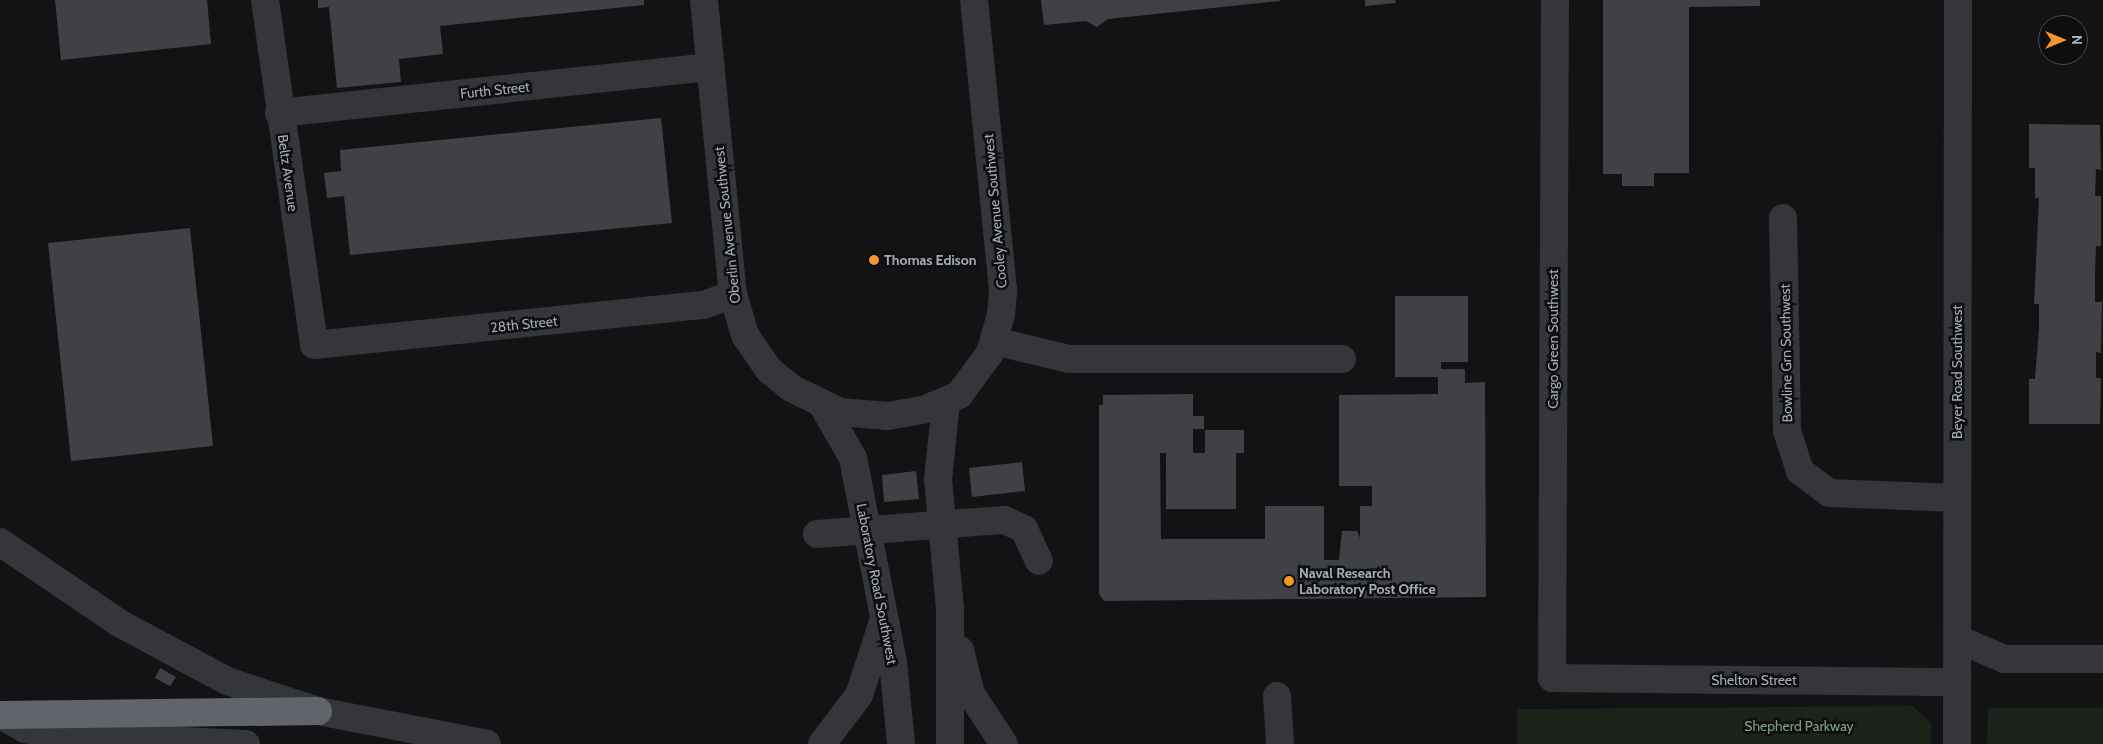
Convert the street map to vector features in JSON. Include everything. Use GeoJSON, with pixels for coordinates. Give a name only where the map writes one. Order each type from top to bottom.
{"type":"FeatureCollection","features":[{"type":"Feature","properties":{"kind":"highway"},"geometry":{"type":"LineString","coordinates":[[0,714],[318,711]]}},
{"type":"Feature","properties":{"kind":"street","name":"Beltz Avenue"},"geometry":{"type":"LineString","coordinates":[[265,0],[314,345]]}},
{"type":"Feature","properties":{"kind":"street","name":"Oberlin Avenue Southwest"},"geometry":{"type":"LineString","coordinates":[[704,0],[733,294],[745,335],[769,370],[791,388],[840,412],[888,416]]}},
{"type":"Feature","properties":{"kind":"street","name":"Cooley Avenue Southwest"},"geometry":{"type":"LineString","coordinates":[[888,416],[946,402],[968,386],[994,341],[1003,290],[974,0]]}},
{"type":"Feature","properties":{"kind":"street","name":"Cargo Green Southwest"},"geometry":{"type":"LineString","coordinates":[[1552,678],[1554,0]]}},
{"type":"Feature","properties":{"kind":"street","name":"Beyer Road Southwest"},"geometry":{"type":"LineString","coordinates":[[1957,744],[1958,0]]}},
{"type":"Feature","properties":{"kind":"street","name":"Furth Street"},"geometry":{"type":"LineString","coordinates":[[280,113],[711,67]]}},
{"type":"Feature","properties":{"kind":"street","name":"Bowline Grn Southwest"},"geometry":{"type":"LineString","coordinates":[[1783,218],[1787,431],[1800,471],[1828,493],[1958,498]]}},
{"type":"Feature","properties":{"kind":"street","name":"28th Street"},"geometry":{"type":"LineString","coordinates":[[314,345],[704,305],[733,294]]}},
{"type":"Feature","properties":{"kind":"street"},"geometry":{"type":"LineString","coordinates":[[994,341],[1068,360],[1342,360]]}},
{"type":"Feature","properties":{"kind":"street"},"geometry":{"type":"LineString","coordinates":[[946,402],[938,464],[950,609],[950,744]]}},
{"type":"Feature","properties":{"kind":"street","name":"Laboratory Road Southwest"},"geometry":{"type":"LineString","coordinates":[[822,404],[853,458],[865,530],[896,682],[901,744]]}},
{"type":"Feature","properties":{"kind":"street"},"geometry":{"type":"LineString","coordinates":[[817,534],[992,520],[1015,524],[1032,538],[1039,561]]}},
{"type":"Feature","properties":{"kind":"street"},"geometry":{"type":"LineString","coordinates":[[0,542],[86,602],[184,660],[246,688],[318,711],[487,744]]}},
{"type":"Feature","properties":{"kind":"street"},"geometry":{"type":"LineString","coordinates":[[950,609],[971,694],[1004,744]]}},
{"type":"Feature","properties":{"kind":"street"},"geometry":{"type":"LineString","coordinates":[[822,744],[859,695],[884,618]]}},
{"type":"Feature","properties":{"kind":"street"},"geometry":{"type":"LineString","coordinates":[[1958,639],[2004,658],[2103,659]]}},
{"type":"Feature","properties":{"kind":"street","name":"Shelton Street"},"geometry":{"type":"LineString","coordinates":[[1552,678],[1957,682]]}},
{"type":"Feature","properties":{"kind":"street"},"geometry":{"type":"LineString","coordinates":[[1277,696],[1280,744]]}},
{"type":"Feature","properties":{"kind":"street"},"geometry":{"type":"LineString","coordinates":[[0,714],[25,729],[56,735],[246,744]]}},
{"type":"Feature","properties":{"kind":"green space","name":"Shepherd Parkway"},"geometry":{"type":"Polygon","coordinates":[[[1913,706],[1931,723],[1931,744],[1517,744],[1517,709],[1913,706]]]}},
{"type":"Feature","properties":{"kind":"green space"},"geometry":{"type":"Polygon","coordinates":[[[1988,708],[2103,708],[2103,744],[1987,744],[1988,708]]]}},
{"type":"Feature","properties":{"kind":"building"},"geometry":{"type":"Polygon","coordinates":[[[55,0],[207,0],[211,44],[61,60],[55,0]]]}},
{"type":"Feature","properties":{"kind":"building"},"geometry":{"type":"Polygon","coordinates":[[[318,0],[644,0],[644,5],[440,26],[443,54],[399,59],[401,82],[337,88],[329,7],[318,8],[318,0]]]}},
{"type":"Feature","properties":{"kind":"building"},"geometry":{"type":"Polygon","coordinates":[[[1041,0],[1280,1],[1108,19],[1097,27],[1086,21],[1044,25],[1041,0]]]}},
{"type":"Feature","properties":{"kind":"building"},"geometry":{"type":"Polygon","coordinates":[[[1365,0],[1395,0],[1396,3],[1365,6],[1365,0]]]}},
{"type":"Feature","properties":{"kind":"building"},"geometry":{"type":"Polygon","coordinates":[[[1603,0],[1760,0],[1760,6],[1689,7],[1689,173],[1654,173],[1654,186],[1622,186],[1622,174],[1603,174],[1603,0]]]}},
{"type":"Feature","properties":{"kind":"building"},"geometry":{"type":"Polygon","coordinates":[[[661,118],[672,223],[350,255],[344,196],[327,198],[324,173],[341,171],[340,150],[661,118]]]}},
{"type":"Feature","properties":{"kind":"building"},"geometry":{"type":"Polygon","coordinates":[[[2029,124],[2100,125],[2101,170],[2096,169],[2095,196],[2101,196],[2101,246],[2096,246],[2095,302],[2102,302],[2101,353],[2096,352],[2096,378],[2101,378],[2100,424],[2029,424],[2029,379],[2035,379],[2039,329],[2039,304],[2034,304],[2039,198],[2035,198],[2035,168],[2029,168],[2029,124]]]}},
{"type":"Feature","properties":{"kind":"building"},"geometry":{"type":"Polygon","coordinates":[[[190,228],[213,446],[71,461],[48,243],[190,228]]]}},
{"type":"Feature","properties":{"kind":"building"},"geometry":{"type":"Polygon","coordinates":[[[1395,296],[1468,296],[1468,362],[1441,362],[1441,369],[1465,369],[1465,383],[1485,382],[1486,597],[1104,601],[1099,594],[1099,405],[1103,405],[1103,395],[1193,394],[1193,416],[1204,416],[1204,429],[1193,429],[1193,453],[1205,453],[1205,430],[1244,430],[1244,453],[1236,453],[1236,509],[1166,509],[1166,453],[1160,453],[1161,539],[1265,539],[1265,506],[1324,506],[1324,560],[1339,560],[1342,531],[1357,531],[1360,538],[1360,506],[1372,506],[1372,486],[1339,486],[1339,395],[1438,394],[1438,377],[1395,377],[1395,296]]]}},
{"type":"Feature","properties":{"kind":"building"},"geometry":{"type":"Polygon","coordinates":[[[1022,462],[1025,491],[972,497],[969,468],[1022,462]]]}},
{"type":"Feature","properties":{"kind":"building"},"geometry":{"type":"Polygon","coordinates":[[[916,471],[919,499],[884,502],[882,475],[916,471]]]}},
{"type":"Feature","properties":{"kind":"building"},"geometry":{"type":"Polygon","coordinates":[[[160,668],[176,677],[170,686],[155,678],[160,668]]]}},
{"type":"Feature","properties":{"kind":"place","name":"Thomas Edison"},"geometry":{"type":"Point","coordinates":[874,260]}},
{"type":"Feature","properties":{"kind":"place","name":"Naval Research Laboratory Post Office"},"geometry":{"type":"Point","coordinates":[1289,581]}}]}
